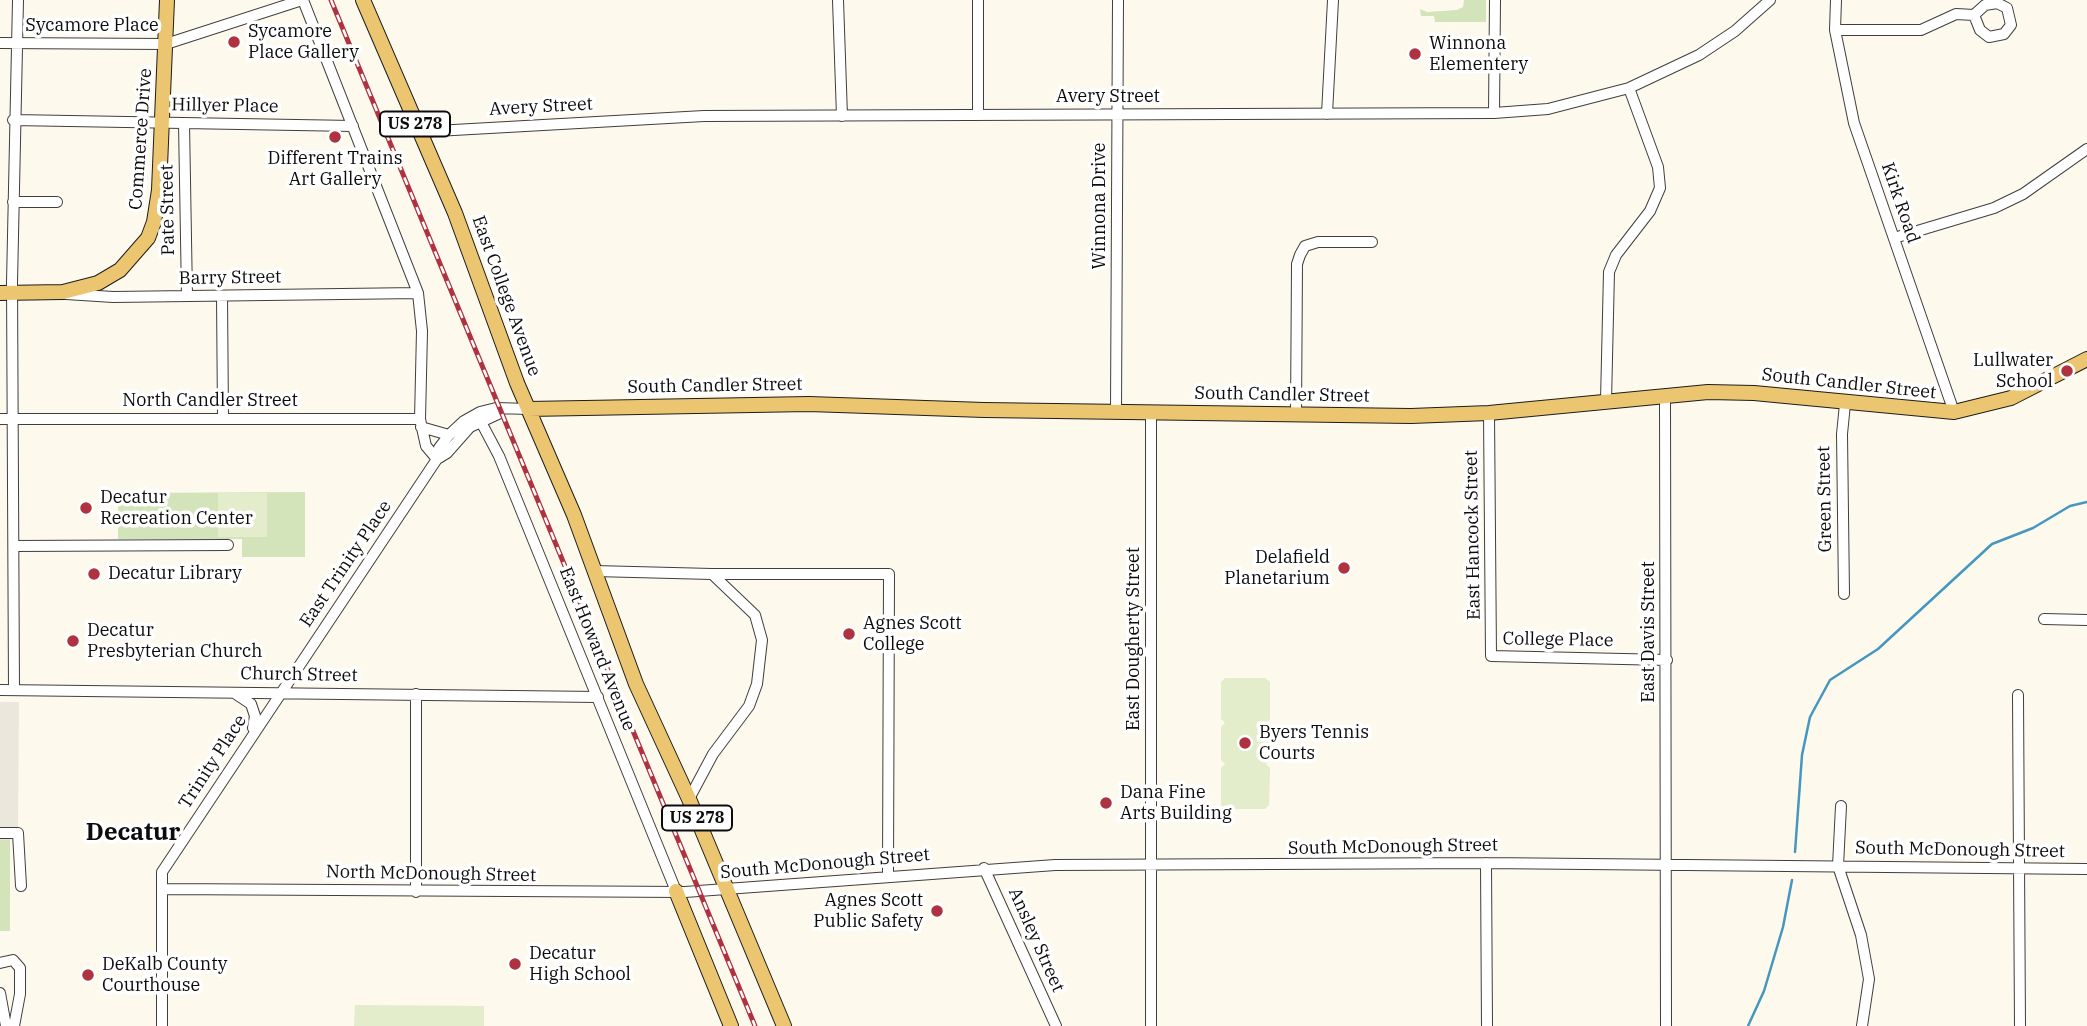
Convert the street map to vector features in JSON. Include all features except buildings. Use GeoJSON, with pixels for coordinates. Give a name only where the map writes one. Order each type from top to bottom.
{"type":"FeatureCollection","features":[{"type":"Feature","properties":{"kind":"main road","name":"Commerce Drive"},"geometry":{"type":"LineString","coordinates":[[6,293],[78,290],[98,283],[120,270],[148,238],[157,209],[167,0]]}},
{"type":"Feature","properties":{"kind":"main road","name":"East College Avenue"},"geometry":{"type":"LineString","coordinates":[[363,0],[455,213],[528,409],[608,607],[646,686],[666,746],[726,890]]}},
{"type":"Feature","properties":{"kind":"main road","name":"South Candler Street"},"geometry":{"type":"LineString","coordinates":[[528,409],[809,404],[1151,413],[1411,416],[1489,413],[1708,392],[1754,393],[1845,404],[1954,412],[2011,398],[2087,359]]}},
{"type":"Feature","properties":{"kind":"main road","name":"US 278"},"geometry":{"type":"LineString","coordinates":[[726,890],[784,1026]]}},
{"type":"Feature","properties":{"kind":"main road"},"geometry":{"type":"LineString","coordinates":[[676,891],[731,1026]]}},
{"type":"Feature","properties":{"kind":"street"},"geometry":{"type":"LineString","coordinates":[[14,690],[13,419],[6,293],[13,202],[18,0]]}},
{"type":"Feature","properties":{"kind":"street"},"geometry":{"type":"LineString","coordinates":[[303,0],[418,293],[422,331],[421,423],[426,446],[439,457]]}},
{"type":"Feature","properties":{"kind":"street","name":"Sycamore Place"},"geometry":{"type":"LineString","coordinates":[[0,43],[166,44],[303,0]]}},
{"type":"Feature","properties":{"kind":"street"},"geometry":{"type":"LineString","coordinates":[[838,0],[842,116]]}},
{"type":"Feature","properties":{"kind":"street"},"geometry":{"type":"LineString","coordinates":[[978,0],[978,116]]}},
{"type":"Feature","properties":{"kind":"street","name":"Winnona Drive"},"geometry":{"type":"LineString","coordinates":[[1116,412],[1118,0]]}},
{"type":"Feature","properties":{"kind":"street"},"geometry":{"type":"LineString","coordinates":[[1328,114],[1333,0]]}},
{"type":"Feature","properties":{"kind":"street"},"geometry":{"type":"LineString","coordinates":[[1494,113],[1495,0]]}},
{"type":"Feature","properties":{"kind":"street","name":"Avery Street"},"geometry":{"type":"LineString","coordinates":[[418,132],[704,116],[1494,113],[1548,108],[1629,88],[1699,55],[1735,31],[1770,0]]}},
{"type":"Feature","properties":{"kind":"street","name":"Kirk Road"},"geometry":{"type":"LineString","coordinates":[[1836,0],[1835,30],[1854,123],[1954,412]]}},
{"type":"Feature","properties":{"kind":"street"},"geometry":{"type":"LineString","coordinates":[[1835,30],[1915,31],[1956,14],[1974,15]]}},
{"type":"Feature","properties":{"kind":"street"},"geometry":{"type":"LineString","coordinates":[[1606,401],[1609,272],[1616,255],[1650,211],[1660,188],[1658,167],[1629,88]]}},
{"type":"Feature","properties":{"kind":"street","name":"Hillyer Place"},"geometry":{"type":"LineString","coordinates":[[13,120],[353,126]]}},
{"type":"Feature","properties":{"kind":"street","name":"Pate Street"},"geometry":{"type":"LineString","coordinates":[[184,123],[187,296]]}},
{"type":"Feature","properties":{"kind":"street"},"geometry":{"type":"LineString","coordinates":[[1894,238],[1994,208],[2023,194],[2087,149]]}},
{"type":"Feature","properties":{"kind":"street"},"geometry":{"type":"LineString","coordinates":[[13,202],[57,202]]}},
{"type":"Feature","properties":{"kind":"street"},"geometry":{"type":"LineString","coordinates":[[1296,414],[1297,264],[1300,255],[1305,246],[1318,242],[1372,243]]}},
{"type":"Feature","properties":{"kind":"street","name":"Barry Street"},"geometry":{"type":"LineString","coordinates":[[43,293],[113,298],[418,293]]}},
{"type":"Feature","properties":{"kind":"street"},"geometry":{"type":"LineString","coordinates":[[222,296],[223,418]]}},
{"type":"Feature","properties":{"kind":"street","name":"East Davis Street"},"geometry":{"type":"LineString","coordinates":[[1665,397],[1666,1026]]}},
{"type":"Feature","properties":{"kind":"street","name":"Green Street"},"geometry":{"type":"LineString","coordinates":[[1844,594],[1842,434],[1845,404]]}},
{"type":"Feature","properties":{"kind":"street"},"geometry":{"type":"LineString","coordinates":[[481,422],[498,414],[501,409]]}},
{"type":"Feature","properties":{"kind":"street","name":"South Candler Street"},"geometry":{"type":"LineString","coordinates":[[501,409],[528,409]]}},
{"type":"Feature","properties":{"kind":"street","name":"East Trinity Place"},"geometry":{"type":"LineString","coordinates":[[439,457],[439,448],[464,421],[480,412],[501,409]]}},
{"type":"Feature","properties":{"kind":"street","name":"East Dougherty Street"},"geometry":{"type":"LineString","coordinates":[[1151,413],[1151,1026]]}},
{"type":"Feature","properties":{"kind":"street","name":"East Hancock Street"},"geometry":{"type":"LineString","coordinates":[[1489,413],[1491,656]]}},
{"type":"Feature","properties":{"kind":"street","name":"North Candler Street"},"geometry":{"type":"LineString","coordinates":[[0,419],[223,418],[421,423],[449,435]]}},
{"type":"Feature","properties":{"kind":"street","name":"East Trinity Place"},"geometry":{"type":"LineString","coordinates":[[279,692],[439,457],[447,453],[470,427],[481,422]]}},
{"type":"Feature","properties":{"kind":"street","name":"East Howard Avenue"},"geometry":{"type":"LineString","coordinates":[[481,422],[499,456],[676,891]]}},
{"type":"Feature","properties":{"kind":"street"},"geometry":{"type":"LineString","coordinates":[[14,545],[228,545]]}},
{"type":"Feature","properties":{"kind":"street"},"geometry":{"type":"LineString","coordinates":[[594,571],[889,574],[888,875]]}},
{"type":"Feature","properties":{"kind":"street"},"geometry":{"type":"LineString","coordinates":[[689,800],[713,754],[749,706],[761,658],[760,626],[755,615],[712,574]]}},
{"type":"Feature","properties":{"kind":"street"},"geometry":{"type":"LineString","coordinates":[[2043,619],[2087,620]]}},
{"type":"Feature","properties":{"kind":"street","name":"College Place"},"geometry":{"type":"LineString","coordinates":[[1491,656],[1667,660]]}},
{"type":"Feature","properties":{"kind":"street","name":"Church Street"},"geometry":{"type":"LineString","coordinates":[[0,690],[598,697]]}},
{"type":"Feature","properties":{"kind":"street"},"geometry":{"type":"LineString","coordinates":[[230,692],[247,699],[253,709],[255,719],[249,738]]}},
{"type":"Feature","properties":{"kind":"street","name":"Trinity Place"},"geometry":{"type":"LineString","coordinates":[[162,1026],[162,872],[279,692]]}},
{"type":"Feature","properties":{"kind":"street"},"geometry":{"type":"LineString","coordinates":[[416,694],[416,892]]}},
{"type":"Feature","properties":{"kind":"street"},"geometry":{"type":"LineString","coordinates":[[2018,695],[2020,1026]]}},
{"type":"Feature","properties":{"kind":"street"},"geometry":{"type":"LineString","coordinates":[[1841,806],[1838,866],[1861,935],[1869,979],[1862,1026]]}},
{"type":"Feature","properties":{"kind":"street"},"geometry":{"type":"LineString","coordinates":[[0,833],[18,833],[21,886]]}},
{"type":"Feature","properties":{"kind":"street"},"geometry":{"type":"LineString","coordinates":[[1486,863],[1487,1026]]}},
{"type":"Feature","properties":{"kind":"street","name":"South McDonough Street"},"geometry":{"type":"LineString","coordinates":[[699,891],[1055,864],[1152,866],[1486,863],[2087,869]]}},
{"type":"Feature","properties":{"kind":"street","name":"Ansley Street"},"geometry":{"type":"LineString","coordinates":[[984,868],[1056,1026]]}},
{"type":"Feature","properties":{"kind":"street","name":"North McDonough Street"},"geometry":{"type":"LineString","coordinates":[[162,889],[699,891]]}},
{"type":"Feature","properties":{"kind":"street"},"geometry":{"type":"LineString","coordinates":[[0,963],[13,960],[20,968],[20,994],[14,1026]]}},
{"type":"Feature","properties":{"kind":"street"},"geometry":{"type":"LineString","coordinates":[[0,993],[6,1026]]}},
{"type":"Feature","properties":{"kind":"green space"},"geometry":{"type":"Polygon","coordinates":[[[1464,0],[1486,0],[1486,22],[1435,22],[1434,16],[1421,16],[1420,9],[1427,12],[1457,10],[1463,7],[1464,0]]]}},
{"type":"Feature","properties":{"kind":"green space"},"geometry":{"type":"Polygon","coordinates":[[[305,492],[305,557],[242,557],[242,539],[118,539],[118,493],[305,492]]]}},
{"type":"Feature","properties":{"kind":"green space"},"geometry":{"type":"Polygon","coordinates":[[[218,493],[267,493],[267,537],[218,537],[218,493]]]}},
{"type":"Feature","properties":{"kind":"green space","name":"Byers Tennis Courts"},"geometry":{"type":"Polygon","coordinates":[[[1225,678],[1265,678],[1270,682],[1270,719],[1266,723],[1270,727],[1270,760],[1266,764],[1270,768],[1269,805],[1265,809],[1225,809],[1221,805],[1221,768],[1225,764],[1221,760],[1221,727],[1225,723],[1221,719],[1221,682],[1225,678]]]}},
{"type":"Feature","properties":{"kind":"green space"},"geometry":{"type":"Polygon","coordinates":[[[0,840],[10,840],[10,931],[0,931],[0,840]]]}},
{"type":"Feature","properties":{"kind":"green space"},"geometry":{"type":"Polygon","coordinates":[[[355,1005],[484,1006],[484,1026],[354,1026],[355,1005]]]}},
{"type":"Feature","properties":{"kind":"shaded area"},"geometry":{"type":"Polygon","coordinates":[[[0,702],[19,702],[18,833],[10,840],[0,840],[0,702]]]}},
{"type":"Feature","properties":{"kind":"waterway"},"geometry":{"type":"LineString","coordinates":[[1795,852],[1802,755],[1810,717],[1830,680],[1878,649],[1992,544],[2033,528],[2070,506],[2087,502]]}},
{"type":"Feature","properties":{"kind":"waterway"},"geometry":{"type":"LineString","coordinates":[[1748,1026],[1764,991],[1783,927],[1792,880]]}},
{"type":"Feature","properties":{"kind":"railway"},"geometry":{"type":"LineString","coordinates":[[331,0],[755,1026]]}},
{"type":"Feature","properties":{"kind":"place","name":"Sycamore Place Gallery"},"geometry":{"type":"Point","coordinates":[234,42]}},
{"type":"Feature","properties":{"kind":"place","name":"Winnona Elementery"},"geometry":{"type":"Point","coordinates":[1415,54]}},
{"type":"Feature","properties":{"kind":"place","name":"Different Trains Art Gallery"},"geometry":{"type":"Point","coordinates":[335,137]}},
{"type":"Feature","properties":{"kind":"place","name":"Lullwater School"},"geometry":{"type":"Point","coordinates":[2067,371]}},
{"type":"Feature","properties":{"kind":"place","name":"Decatur Recreation Center"},"geometry":{"type":"Point","coordinates":[86,508]}},
{"type":"Feature","properties":{"kind":"place","name":"Delafield Planetarium"},"geometry":{"type":"Point","coordinates":[1344,568]}},
{"type":"Feature","properties":{"kind":"place","name":"Decatur Library"},"geometry":{"type":"Point","coordinates":[94,574]}},
{"type":"Feature","properties":{"kind":"place","name":"Agnes Scott College"},"geometry":{"type":"Point","coordinates":[849,634]}},
{"type":"Feature","properties":{"kind":"place","name":"Decatur Presbyterian Church"},"geometry":{"type":"Point","coordinates":[73,641]}},
{"type":"Feature","properties":{"kind":"place","name":"Byers Tennis Courts"},"geometry":{"type":"Point","coordinates":[1245,743]}},
{"type":"Feature","properties":{"kind":"place","name":"Dana Fine Arts Building"},"geometry":{"type":"Point","coordinates":[1106,803]}},
{"type":"Feature","properties":{"kind":"place","name":"Agnes Scott Public Safety"},"geometry":{"type":"Point","coordinates":[937,911]}},
{"type":"Feature","properties":{"kind":"place","name":"Decatur High School"},"geometry":{"type":"Point","coordinates":[515,964]}},
{"type":"Feature","properties":{"kind":"place","name":"DeKalb County Courthouse"},"geometry":{"type":"Point","coordinates":[88,975]}},
{"type":"Feature","properties":{"kind":"district","name":"Decatur"},"geometry":{"type":"Point","coordinates":[133,833]}}]}
